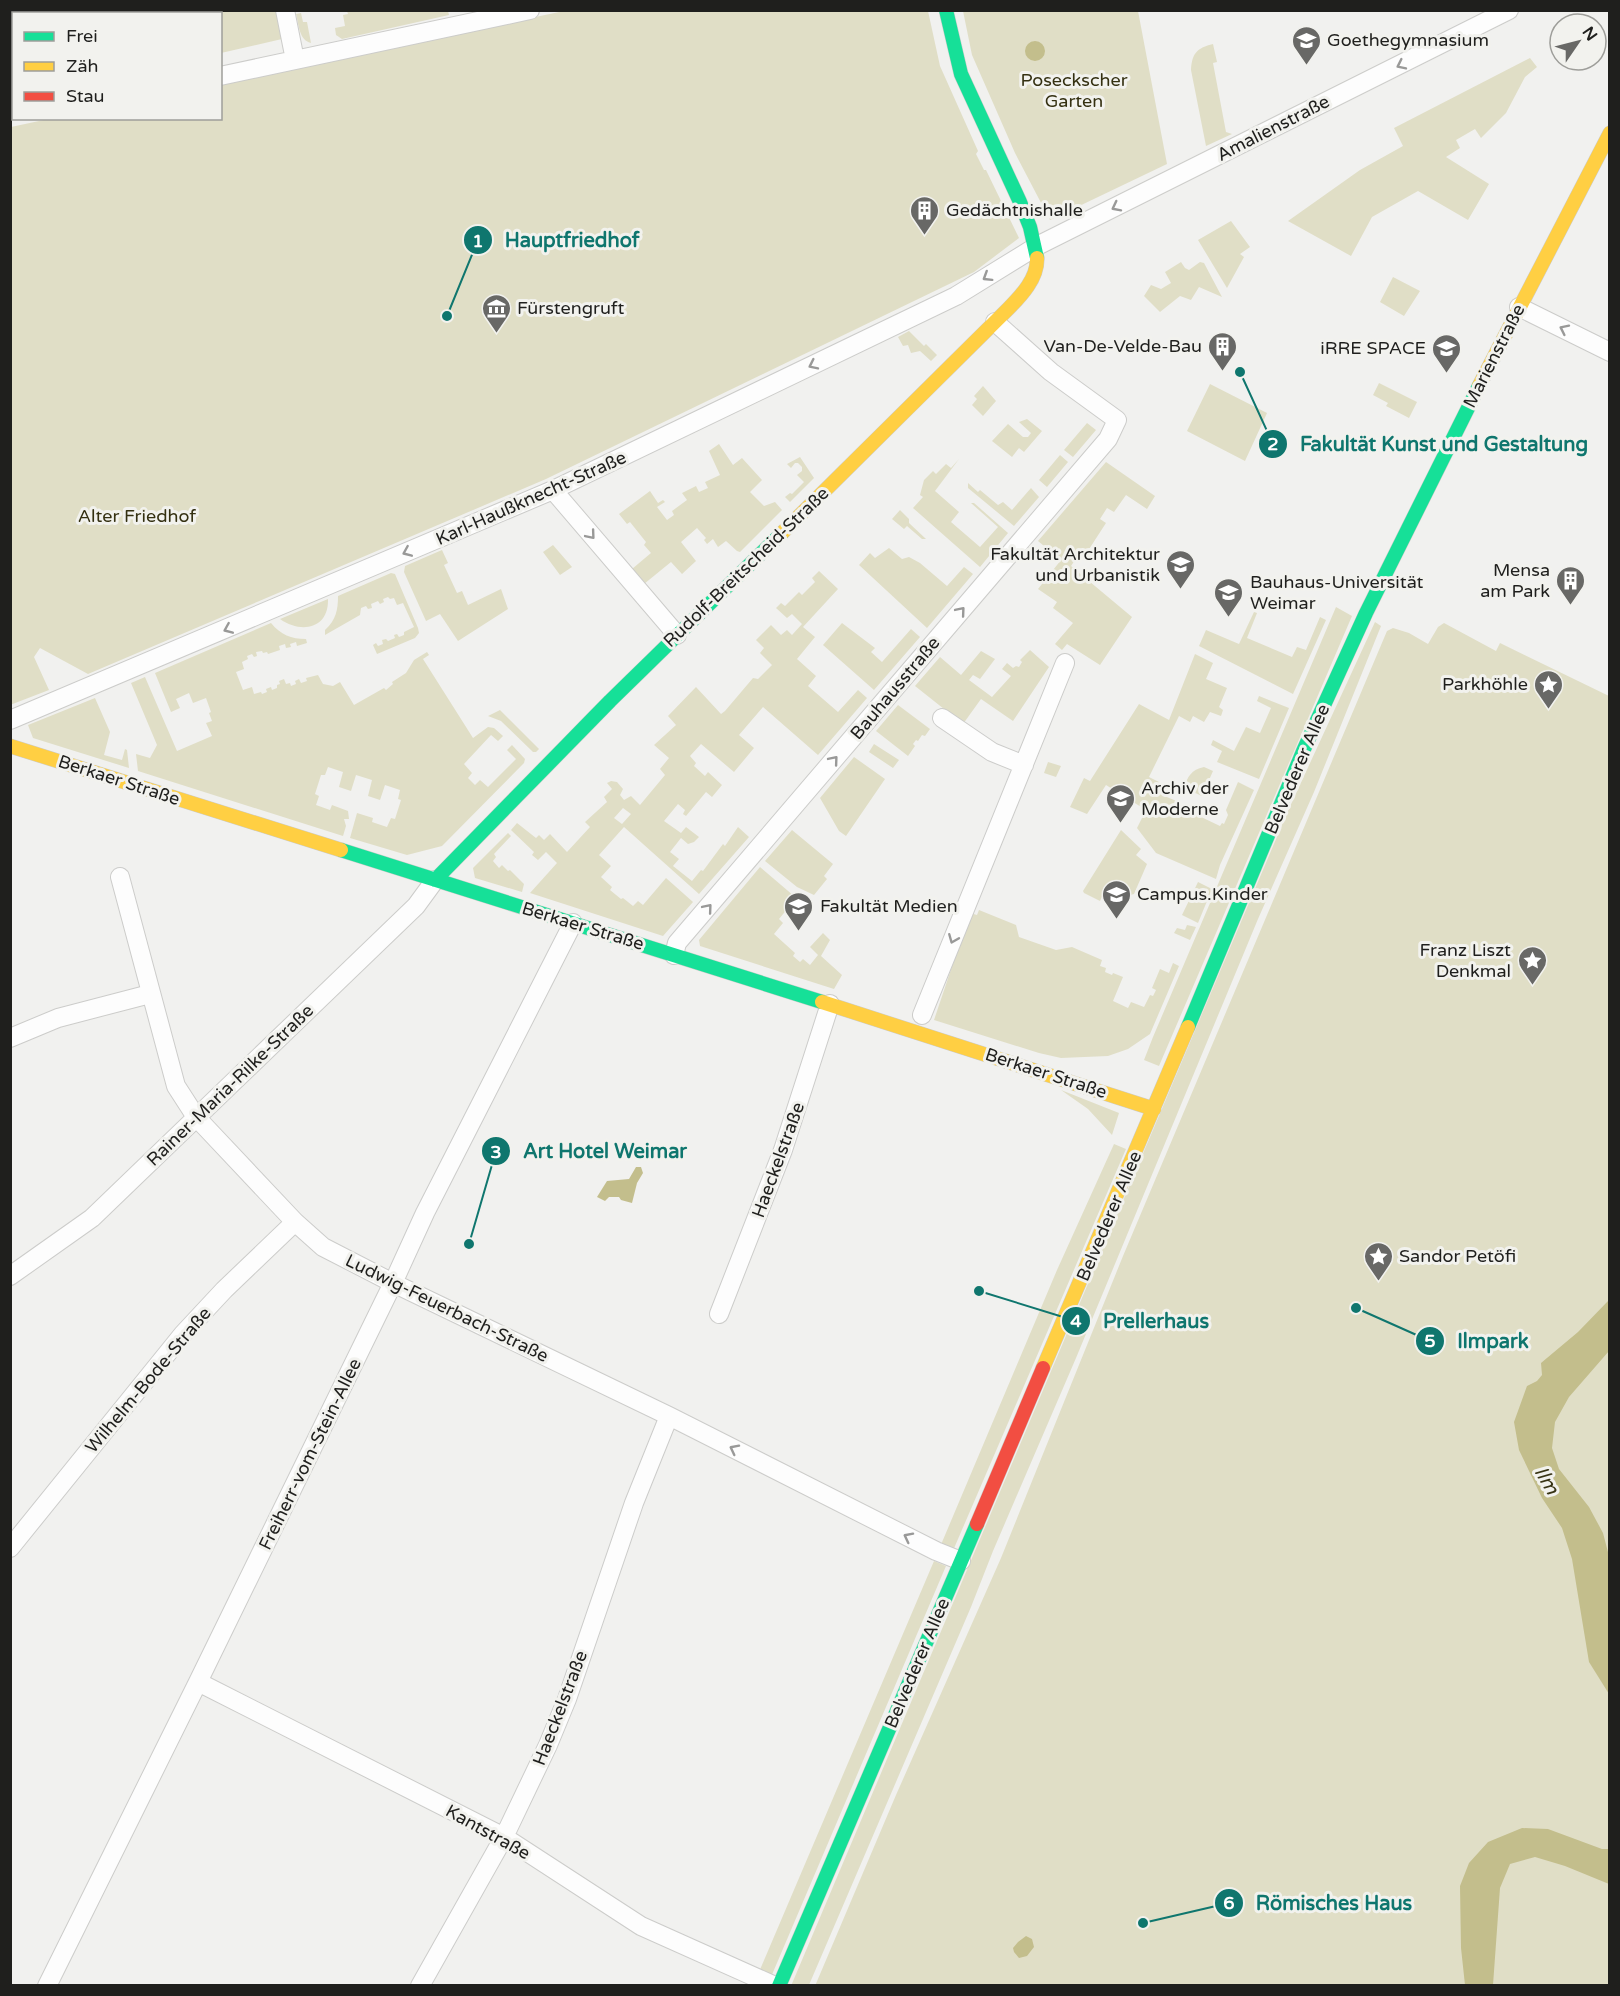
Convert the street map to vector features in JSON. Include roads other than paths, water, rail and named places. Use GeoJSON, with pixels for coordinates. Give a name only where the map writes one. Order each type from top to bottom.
{"type":"FeatureCollection","features":[{"type":"Feature","properties":{"kind":"street"},"geometry":{"type":"LineString","coordinates":[[285,10],[295,60]]}},
{"type":"Feature","properties":{"kind":"street"},"geometry":{"type":"LineString","coordinates":[[222,76],[468,17],[530,10]]}},
{"type":"Feature","properties":{"kind":"street"},"geometry":{"type":"LineString","coordinates":[[946,10],[963,79],[1026,216],[1036,246]]}},
{"type":"Feature","properties":{"kind":"street","name":"Amalienstraße"},"geometry":{"type":"LineString","coordinates":[[1036,246],[1509,10]]}},
{"type":"Feature","properties":{"kind":"street","name":"Marienstraße"},"geometry":{"type":"LineString","coordinates":[[1366,613],[1519,307],[1604,158],[1610,133]]}},
{"type":"Feature","properties":{"kind":"street","name":"Rudolf-Breitscheid-Straße"},"geometry":{"type":"LineString","coordinates":[[435,880],[677,635],[995,322],[1024,290],[1033,276],[1038,261],[1036,246]]}},
{"type":"Feature","properties":{"kind":"street","name":"Karl-Haußknecht-Straße"},"geometry":{"type":"LineString","coordinates":[[10,720],[553,490],[957,296],[1036,246]]}},
{"type":"Feature","properties":{"kind":"street"},"geometry":{"type":"LineString","coordinates":[[1519,307],[1610,352]]}},
{"type":"Feature","properties":{"kind":"street","name":"Bauhausstraße"},"geometry":{"type":"LineString","coordinates":[[674,955],[677,943],[1108,439],[1117,420],[1051,372],[995,322]]}},
{"type":"Feature","properties":{"kind":"street"},"geometry":{"type":"LineString","coordinates":[[553,490],[677,635]]}},
{"type":"Feature","properties":{"kind":"street","name":"Belvederer Allee"},"geometry":{"type":"LineString","coordinates":[[777,1986],[1154,1109],[1304,749],[1366,613]]}},
{"type":"Feature","properties":{"kind":"street"},"geometry":{"type":"LineString","coordinates":[[922,1015],[1065,663]]}},
{"type":"Feature","properties":{"kind":"street"},"geometry":{"type":"LineString","coordinates":[[942,718],[992,752],[1023,765]]}},
{"type":"Feature","properties":{"kind":"street","name":"Berkaer Straße"},"geometry":{"type":"LineString","coordinates":[[10,746],[830,1004],[1154,1109]]}},
{"type":"Feature","properties":{"kind":"street","name":"Ludwig-Feuerbach-Straße"},"geometry":{"type":"LineString","coordinates":[[120,877],[176,1086],[196,1117],[296,1222],[323,1247],[669,1416],[936,1551],[961,1561]]}},
{"type":"Feature","properties":{"kind":"street","name":"Rainer-Maria-Rilke-Straße"},"geometry":{"type":"LineString","coordinates":[[10,1276],[92,1218],[416,906],[435,880]]}},
{"type":"Feature","properties":{"kind":"street","name":"Freiherr-vom-Stein-Allee"},"geometry":{"type":"LineString","coordinates":[[47,1986],[198,1682],[425,1213],[573,923]]}},
{"type":"Feature","properties":{"kind":"street"},"geometry":{"type":"LineString","coordinates":[[10,1038],[58,1018],[150,994]]}},
{"type":"Feature","properties":{"kind":"street","name":"Haeckelstraße"},"geometry":{"type":"LineString","coordinates":[[719,1314],[783,1150],[830,1004]]}},
{"type":"Feature","properties":{"kind":"street","name":"Wilhelm-Bode-Straße"},"geometry":{"type":"LineString","coordinates":[[10,1548],[183,1334],[224,1290],[296,1222]]}},
{"type":"Feature","properties":{"kind":"street","name":"Haeckelstraße"},"geometry":{"type":"LineString","coordinates":[[420,1986],[504,1837],[549,1745],[634,1503],[669,1416]]}},
{"type":"Feature","properties":{"kind":"street","name":"Kantstraße"},"geometry":{"type":"LineString","coordinates":[[198,1682],[504,1837],[641,1926],[777,1986]]}},
{"type":"Feature","properties":{"kind":"water"},"geometry":{"type":"Polygon","coordinates":[[[1035,41],[1042,44],[1045,51],[1042,58],[1035,61],[1028,58],[1025,51],[1028,44],[1035,41]]]}},
{"type":"Feature","properties":{"kind":"water"},"geometry":{"type":"Polygon","coordinates":[[[636,1167],[641,1167],[643,1173],[637,1183],[632,1203],[621,1200],[619,1197],[609,1197],[605,1201],[597,1197],[607,1181],[629,1179],[636,1167]]]}},
{"type":"Feature","properties":{"kind":"water","name":"Ilm"},"geometry":{"type":"Polygon","coordinates":[[[1609,1300],[1609,1351],[1569,1397],[1555,1422],[1552,1448],[1559,1469],[1589,1507],[1603,1533],[1609,1556],[1609,1694],[1589,1662],[1572,1559],[1562,1528],[1542,1498],[1519,1450],[1514,1422],[1527,1386],[1537,1381],[1542,1375],[1541,1363],[1578,1332],[1609,1300]]]}},
{"type":"Feature","properties":{"kind":"water"},"geometry":{"type":"Polygon","coordinates":[[[1522,1828],[1548,1829],[1602,1849],[1609,1849],[1609,1884],[1565,1866],[1535,1857],[1510,1864],[1500,1888],[1493,1985],[1465,1985],[1461,1948],[1460,1886],[1469,1863],[1488,1842],[1522,1828]]]}},
{"type":"Feature","properties":{"kind":"water"},"geometry":{"type":"Polygon","coordinates":[[[1026,1936],[1032,1939],[1034,1947],[1027,1956],[1019,1958],[1013,1948],[1026,1936]]]}},
{"type":"Feature","properties":{"kind":"place","name":"Goethegymnasium"},"geometry":{"type":"Point","coordinates":[1306,66]}},
{"type":"Feature","properties":{"kind":"place","name":"Gedächtnishalle"},"geometry":{"type":"Point","coordinates":[925,236]}},
{"type":"Feature","properties":{"kind":"place","name":"Hauptfriedhof"},"geometry":{"type":"Point","coordinates":[447,316]}},
{"type":"Feature","properties":{"kind":"place","name":"Fürstengruft"},"geometry":{"type":"Point","coordinates":[496,334]}},
{"type":"Feature","properties":{"kind":"place","name":"Van-De-Velde-Bau"},"geometry":{"type":"Point","coordinates":[1223,372]}},
{"type":"Feature","properties":{"kind":"place","name":"Fakultät Kunst und Gestaltung"},"geometry":{"type":"Point","coordinates":[1240,372]}},
{"type":"Feature","properties":{"kind":"place","name":"iRRE SPACE"},"geometry":{"type":"Point","coordinates":[1447,374]}},
{"type":"Feature","properties":{"kind":"place","name":"Fakultät Architektur und Urbanistik"},"geometry":{"type":"Point","coordinates":[1181,590]}},
{"type":"Feature","properties":{"kind":"place","name":"Mensa am Park"},"geometry":{"type":"Point","coordinates":[1571,606]}},
{"type":"Feature","properties":{"kind":"place","name":"Bauhaus-Universität Weimar"},"geometry":{"type":"Point","coordinates":[1229,618]}},
{"type":"Feature","properties":{"kind":"place","name":"Parkhöhle"},"geometry":{"type":"Point","coordinates":[1549,710]}},
{"type":"Feature","properties":{"kind":"place","name":"Archiv der Moderne"},"geometry":{"type":"Point","coordinates":[1120,824]}},
{"type":"Feature","properties":{"kind":"place","name":"Campus.Kinder"},"geometry":{"type":"Point","coordinates":[1116,920]}},
{"type":"Feature","properties":{"kind":"place","name":"Fakultät Medien"},"geometry":{"type":"Point","coordinates":[799,932]}},
{"type":"Feature","properties":{"kind":"place","name":"Franz Liszt Denkmal"},"geometry":{"type":"Point","coordinates":[1532,986]}},
{"type":"Feature","properties":{"kind":"place","name":"Art Hotel Weimar"},"geometry":{"type":"Point","coordinates":[469,1244]}},
{"type":"Feature","properties":{"kind":"place","name":"Sandor Petöfi"},"geometry":{"type":"Point","coordinates":[1378,1282]}},
{"type":"Feature","properties":{"kind":"place","name":"Prellerhaus"},"geometry":{"type":"Point","coordinates":[979,1291]}},
{"type":"Feature","properties":{"kind":"place","name":"Ilmpark"},"geometry":{"type":"Point","coordinates":[1356,1308]}},
{"type":"Feature","properties":{"kind":"place","name":"Römisches Haus"},"geometry":{"type":"Point","coordinates":[1143,1923]}},
{"type":"Feature","properties":{"kind":"park label","name":"Poseckscher Garten"},"geometry":{"type":"Point","coordinates":[1074,90]}},
{"type":"Feature","properties":{"kind":"park label","name":"Alter Friedhof"},"geometry":{"type":"Point","coordinates":[137,516]}}]}
